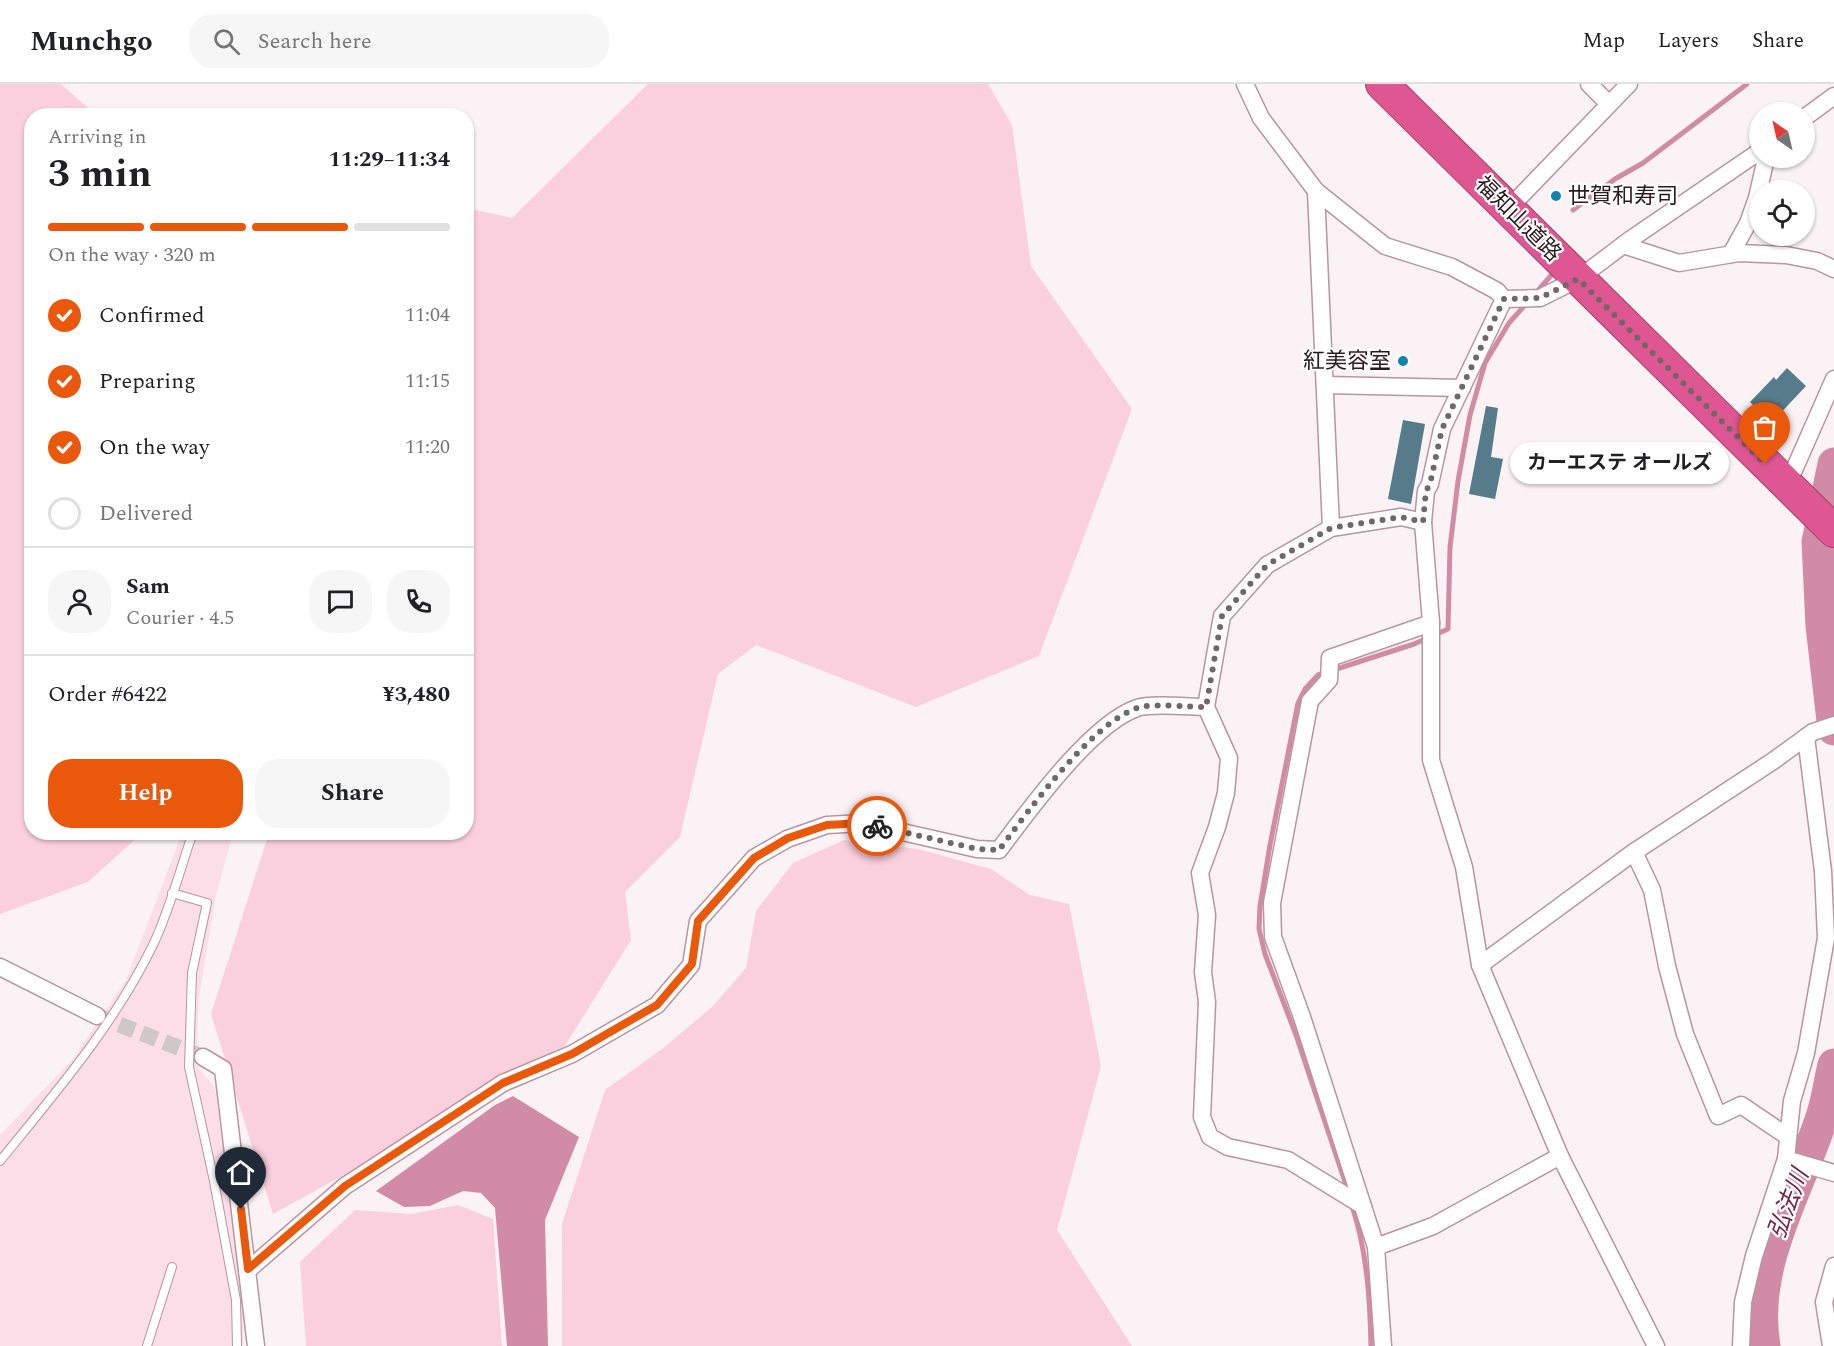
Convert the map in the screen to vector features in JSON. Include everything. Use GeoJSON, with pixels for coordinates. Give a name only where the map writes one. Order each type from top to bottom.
{"type":"FeatureCollection","features":[{"type":"Feature","properties":{"kind":"highway","name":"福知山道路"},"geometry":{"type":"LineString","coordinates":[[1382,84],[1831,527]]}},
{"type":"Feature","properties":{"kind":"street"},"geometry":{"type":"LineString","coordinates":[[1245,84],[1261,118],[1316,191],[1385,246],[1452,267],[1497,291],[1504,299]]}},
{"type":"Feature","properties":{"kind":"street"},"geometry":{"type":"LineString","coordinates":[[1589,84],[1609,104]]}},
{"type":"Feature","properties":{"kind":"street"},"geometry":{"type":"LineString","coordinates":[[1508,209],[1629,84]]}},
{"type":"Feature","properties":{"kind":"street"},"geometry":{"type":"LineString","coordinates":[[1815,110],[1834,96]]}},
{"type":"Feature","properties":{"kind":"street"},"geometry":{"type":"LineString","coordinates":[[1504,299],[1540,298],[1578,279],[1749,158]]}},
{"type":"Feature","properties":{"kind":"street"},"geometry":{"type":"LineString","coordinates":[[1731,254],[1748,224],[1764,168]]}},
{"type":"Feature","properties":{"kind":"street"},"geometry":{"type":"LineString","coordinates":[[1316,191],[1331,528]]}},
{"type":"Feature","properties":{"kind":"street"},"geometry":{"type":"LineString","coordinates":[[1623,245],[1679,262],[1731,254],[1786,255],[1816,261],[1834,269]]}},
{"type":"Feature","properties":{"kind":"street"},"geometry":{"type":"LineString","coordinates":[[1504,299],[1442,429],[1430,484],[1426,491],[1423,522],[1431,623],[1431,760],[1464,867],[1480,965],[1560,1156],[1656,1346]]}},
{"type":"Feature","properties":{"kind":"street"},"geometry":{"type":"LineString","coordinates":[[1792,491],[1794,470],[1834,379]]}},
{"type":"Feature","properties":{"kind":"street"},"geometry":{"type":"LineString","coordinates":[[1325,386],[1462,388]]}},
{"type":"Feature","properties":{"kind":"street"},"geometry":{"type":"LineString","coordinates":[[1363,1206],[1288,1160],[1228,1147],[1210,1137],[1202,1117],[1207,1002],[1203,972],[1207,915],[1200,873],[1226,793],[1229,758],[1206,707],[1222,616],[1267,565],[1331,528],[1401,517],[1423,522]]}},
{"type":"Feature","properties":{"kind":"street"},"geometry":{"type":"LineString","coordinates":[[1383,1346],[1376,1247],[1302,1017],[1273,937],[1272,903],[1310,701],[1329,680],[1330,658],[1431,623]]}},
{"type":"Feature","properties":{"kind":"street"},"geometry":{"type":"LineString","coordinates":[[248,1269],[345,1186],[503,1083],[572,1054],[657,1005],[692,964],[698,921],[754,858],[788,838],[827,825],[863,823],[977,849],[999,850],[1042,793],[1117,717],[1139,707],[1206,707]]}},
{"type":"Feature","properties":{"kind":"street"},"geometry":{"type":"LineString","coordinates":[[1480,965],[1634,852],[1813,732],[1834,725]]}},
{"type":"Feature","properties":{"kind":"street"},"geometry":{"type":"LineString","coordinates":[[1741,1346],[1743,1302],[1754,1256],[1786,1159],[1792,1101],[1806,1053],[1826,938],[1823,870],[1806,737]]}},
{"type":"Feature","properties":{"kind":"street"},"geometry":{"type":"LineString","coordinates":[[1634,852],[1652,890],[1667,966],[1685,1034],[1718,1116],[1741,1105],[1787,1136]]}},
{"type":"Feature","properties":{"kind":"street"},"geometry":{"type":"LineString","coordinates":[[0,967],[96,1016]]}},
{"type":"Feature","properties":{"kind":"street"},"geometry":{"type":"LineString","coordinates":[[203,1057],[223,1069],[256,1346]]}},
{"type":"Feature","properties":{"kind":"street"},"geometry":{"type":"LineString","coordinates":[[1376,1247],[1433,1226],[1560,1156]]}},
{"type":"Feature","properties":{"kind":"street"},"geometry":{"type":"LineString","coordinates":[[1786,1159],[1834,1173]]}},
{"type":"Feature","properties":{"kind":"street"},"geometry":{"type":"LineString","coordinates":[[1832,1344],[1824,1302],[1834,1266]]}},
{"type":"Feature","properties":{"kind":"lane"},"geometry":{"type":"LineString","coordinates":[[0,1161],[88,1054],[134,980],[154,944],[190,840]]}},
{"type":"Feature","properties":{"kind":"lane"},"geometry":{"type":"LineString","coordinates":[[172,893],[207,903],[192,973],[189,1067],[214,1181],[236,1300],[237,1346]]}},
{"type":"Feature","properties":{"kind":"lane"},"geometry":{"type":"LineString","coordinates":[[147,1346],[172,1267]]}},
{"type":"Feature","properties":{"kind":"shaded area"},"geometry":{"type":"Polygon","coordinates":[[[0,84],[61,84],[88,108],[24,108],[24,840],[134,840],[88,882],[0,914],[0,84]]]}},
{"type":"Feature","properties":{"kind":"shaded area"},"geometry":{"type":"Polygon","coordinates":[[[648,84],[988,84],[1012,125],[1031,266],[1132,409],[1039,656],[916,707],[756,645],[718,674],[680,837],[625,892],[631,940],[558,1057],[273,1214],[211,1014],[267,840],[474,840],[474,210],[512,218],[648,84]]]}},
{"type":"Feature","properties":{"kind":"shaded area"},"geometry":{"type":"Polygon","coordinates":[[[179,840],[231,840],[216,895],[199,997],[196,1065],[215,1088],[244,1313],[243,1346],[0,1346],[0,1135],[73,1059],[126,980],[179,840]]]}},
{"type":"Feature","properties":{"kind":"shaded area"},"geometry":{"type":"Polygon","coordinates":[[[844,840],[918,849],[991,869],[1030,895],[1069,904],[1101,1066],[1057,1230],[1132,1346],[562,1346],[562,1224],[605,1090],[662,1049],[712,1007],[746,968],[756,911],[793,863],[844,840]]]}},
{"type":"Feature","properties":{"kind":"shaded area"},"geometry":{"type":"Polygon","coordinates":[[[513,1096],[579,1137],[545,1220],[548,1346],[507,1346],[495,1208],[481,1193],[463,1191],[430,1206],[404,1207],[376,1191],[495,1105],[513,1096]]]}},
{"type":"Feature","properties":{"kind":"shaded area"},"geometry":{"type":"Polygon","coordinates":[[[458,1205],[493,1219],[502,1346],[306,1346],[300,1262],[355,1210],[411,1214],[458,1205]]]}},
{"type":"Feature","properties":{"kind":"building"},"geometry":{"type":"Polygon","coordinates":[[[1787,368],[1806,386],[1775,419],[1768,412],[1764,416],[1750,402],[1774,377],[1776,380],[1787,368]]]}},
{"type":"Feature","properties":{"kind":"building"},"geometry":{"type":"Polygon","coordinates":[[[1486,406],[1498,408],[1491,457],[1503,459],[1495,499],[1469,494],[1486,406]]]}},
{"type":"Feature","properties":{"kind":"building"},"geometry":{"type":"Polygon","coordinates":[[[1403,420],[1425,424],[1411,504],[1388,499],[1403,420]]]}},
{"type":"Feature","properties":{"kind":"waterway"},"geometry":{"type":"LineString","coordinates":[[1573,210],[1615,179],[1643,163],[1747,84]]}},
{"type":"Feature","properties":{"kind":"waterway"},"geometry":{"type":"LineString","coordinates":[[1535,294],[1554,272]]}},
{"type":"Feature","properties":{"kind":"waterway"},"geometry":{"type":"LineString","coordinates":[[1348,1191],[1296,1035],[1265,954],[1259,929],[1260,906],[1270,845],[1298,703],[1305,689],[1318,675],[1414,644],[1448,629],[1450,547],[1458,481],[1470,415],[1485,363],[1509,323],[1527,303]]}},
{"type":"Feature","properties":{"kind":"waterway","name":"弘法川"},"geometry":{"type":"LineString","coordinates":[[1834,464],[1818,542],[1822,626],[1834,729]]}},
{"type":"Feature","properties":{"kind":"waterway","name":"弘法川"},"geometry":{"type":"LineString","coordinates":[[1764,1346],[1762,1316],[1764,1286],[1770,1257],[1823,1114],[1834,1065]]}},
{"type":"Feature","properties":{"kind":"waterway"},"geometry":{"type":"LineString","coordinates":[[1352,1206],[1367,1275],[1371,1346]]}},
{"type":"Feature","properties":{"kind":"tunnel"},"geometry":{"type":"LineString","coordinates":[[97,1016],[203,1057]]}},
{"type":"Feature","properties":{"kind":"way so far"},"geometry":{"type":"LineString","coordinates":[[877,826],[977,849],[999,850],[1042,793],[1117,717],[1139,707],[1206,707],[1222,616],[1267,565],[1331,528],[1401,517],[1423,522],[1426,491],[1430,484],[1442,429],[1504,299],[1540,298],[1578,279],[1765,464]]}},
{"type":"Feature","properties":{"kind":"place","name":"世賀和寿司"},"geometry":{"type":"Point","coordinates":[1556,196]}},
{"type":"Feature","properties":{"kind":"place","name":"紅美容室"},"geometry":{"type":"Point","coordinates":[1403,361]}},
{"type":"Feature","properties":{"kind":"place","name":"カーエステ オールズ"},"geometry":{"type":"Point","coordinates":[1765,464]}},
{"type":"Feature","properties":{"kind":"route"},"geometry":{"type":"LineString","coordinates":[[241,1209],[248,1269],[345,1186],[503,1083],[572,1054],[657,1005],[692,964],[698,921],[754,858],[788,838],[827,825],[863,823],[877,826]]}}]}
